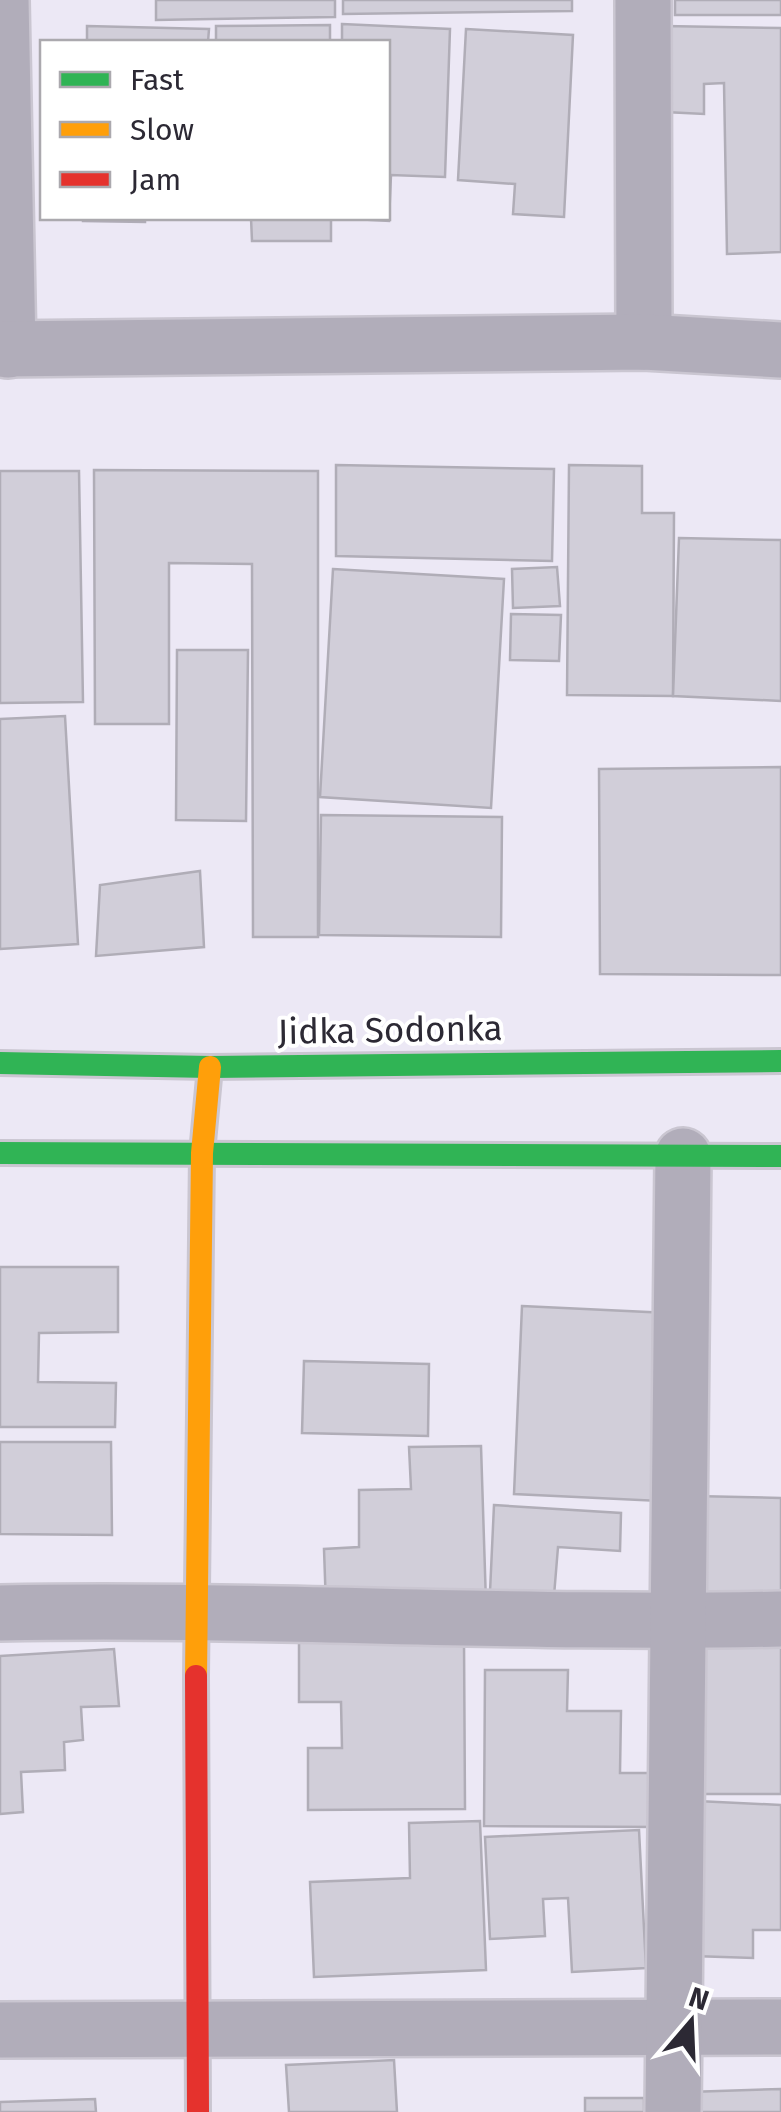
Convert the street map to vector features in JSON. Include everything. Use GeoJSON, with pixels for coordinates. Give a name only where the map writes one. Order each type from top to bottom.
{"type":"FeatureCollection","features":[{"type":"Feature","properties":{"kind":"main road","name":"Jidka Sodonka"},"geometry":{"type":"LineString","coordinates":[[0,1063],[210,1067],[781,1061]]}},
{"type":"Feature","properties":{"kind":"main road"},"geometry":{"type":"LineString","coordinates":[[198,2112],[196,1609],[202,1153],[210,1067]]}},
{"type":"Feature","properties":{"kind":"main road"},"geometry":{"type":"LineString","coordinates":[[0,1154],[781,1156]]}},
{"type":"Feature","properties":{"kind":"street"},"geometry":{"type":"LineString","coordinates":[[1,0],[4,349],[644,342],[781,350]]}},
{"type":"Feature","properties":{"kind":"street"},"geometry":{"type":"LineString","coordinates":[[644,0],[644,342]]}},
{"type":"Feature","properties":{"kind":"street"},"geometry":{"type":"LineString","coordinates":[[673,2112],[683,1156]]}},
{"type":"Feature","properties":{"kind":"street"},"geometry":{"type":"LineString","coordinates":[[0,1613],[196,1609],[676,1622],[781,1620]]}},
{"type":"Feature","properties":{"kind":"street"},"geometry":{"type":"LineString","coordinates":[[0,2030],[781,2026]]}},
{"type":"Feature","properties":{"kind":"building"},"geometry":{"type":"Polygon","coordinates":[[[156,0],[335,0],[335,17],[156,20],[156,0]]]}},
{"type":"Feature","properties":{"kind":"building"},"geometry":{"type":"Polygon","coordinates":[[[343,0],[572,0],[572,11],[343,14],[343,0]]]}},
{"type":"Feature","properties":{"kind":"building"},"geometry":{"type":"Polygon","coordinates":[[[675,0],[781,0],[781,15],[675,15],[675,0]]]}},
{"type":"Feature","properties":{"kind":"building"},"geometry":{"type":"Polygon","coordinates":[[[342,24],[450,29],[445,177],[391,175],[390,198],[390,40],[342,40],[342,24]]]}},
{"type":"Feature","properties":{"kind":"building"},"geometry":{"type":"Polygon","coordinates":[[[330,25],[330,40],[216,40],[216,26],[330,25]]]}},
{"type":"Feature","properties":{"kind":"building"},"geometry":{"type":"Polygon","coordinates":[[[87,26],[209,29],[208,40],[87,40],[87,26]]]}},
{"type":"Feature","properties":{"kind":"building"},"geometry":{"type":"Polygon","coordinates":[[[664,26],[781,28],[781,252],[727,254],[724,83],[704,84],[704,114],[665,112],[664,26]]]}},
{"type":"Feature","properties":{"kind":"building"},"geometry":{"type":"Polygon","coordinates":[[[466,29],[573,35],[564,217],[513,214],[515,184],[458,180],[466,29]]]}},
{"type":"Feature","properties":{"kind":"building"},"geometry":{"type":"Polygon","coordinates":[[[145,220],[145,222],[83,221],[145,220]]]}},
{"type":"Feature","properties":{"kind":"building"},"geometry":{"type":"Polygon","coordinates":[[[251,220],[331,220],[331,241],[252,241],[251,220]]]}},
{"type":"Feature","properties":{"kind":"building"},"geometry":{"type":"Polygon","coordinates":[[[336,465],[554,469],[552,561],[336,556],[336,465]]]}},
{"type":"Feature","properties":{"kind":"building"},"geometry":{"type":"Polygon","coordinates":[[[569,465],[642,466],[642,513],[674,513],[673,696],[567,695],[569,465]]]}},
{"type":"Feature","properties":{"kind":"building"},"geometry":{"type":"Polygon","coordinates":[[[94,470],[318,471],[318,937],[253,937],[252,564],[169,563],[169,724],[95,724],[94,470]]]}},
{"type":"Feature","properties":{"kind":"building"},"geometry":{"type":"Polygon","coordinates":[[[0,471],[79,471],[83,702],[0,703],[0,471]]]}},
{"type":"Feature","properties":{"kind":"building"},"geometry":{"type":"Polygon","coordinates":[[[679,538],[781,540],[781,701],[673,696],[679,538]]]}},
{"type":"Feature","properties":{"kind":"building"},"geometry":{"type":"Polygon","coordinates":[[[557,567],[560,606],[513,608],[512,569],[557,567]]]}},
{"type":"Feature","properties":{"kind":"building"},"geometry":{"type":"Polygon","coordinates":[[[333,569],[504,579],[491,808],[320,797],[333,569]]]}},
{"type":"Feature","properties":{"kind":"building"},"geometry":{"type":"Polygon","coordinates":[[[511,614],[561,615],[559,661],[510,660],[511,614]]]}},
{"type":"Feature","properties":{"kind":"building"},"geometry":{"type":"Polygon","coordinates":[[[177,650],[248,650],[246,821],[176,820],[177,650]]]}},
{"type":"Feature","properties":{"kind":"building"},"geometry":{"type":"Polygon","coordinates":[[[65,716],[78,944],[0,949],[0,719],[65,716]]]}},
{"type":"Feature","properties":{"kind":"building"},"geometry":{"type":"Polygon","coordinates":[[[781,767],[781,975],[600,974],[599,769],[781,767]]]}},
{"type":"Feature","properties":{"kind":"building"},"geometry":{"type":"Polygon","coordinates":[[[321,815],[502,817],[501,937],[319,935],[321,815]]]}},
{"type":"Feature","properties":{"kind":"building"},"geometry":{"type":"Polygon","coordinates":[[[200,871],[204,947],[96,956],[100,885],[200,871]]]}},
{"type":"Feature","properties":{"kind":"building"},"geometry":{"type":"Polygon","coordinates":[[[0,1267],[118,1267],[118,1332],[39,1333],[38,1382],[116,1383],[115,1427],[0,1427],[0,1267]]]}},
{"type":"Feature","properties":{"kind":"building"},"geometry":{"type":"Polygon","coordinates":[[[522,1306],[668,1313],[660,1501],[514,1494],[522,1306]]]}},
{"type":"Feature","properties":{"kind":"building"},"geometry":{"type":"Polygon","coordinates":[[[304,1361],[429,1364],[428,1436],[302,1433],[304,1361]]]}},
{"type":"Feature","properties":{"kind":"building"},"geometry":{"type":"Polygon","coordinates":[[[0,1442],[111,1442],[112,1535],[0,1534],[0,1442]]]}},
{"type":"Feature","properties":{"kind":"building"},"geometry":{"type":"Polygon","coordinates":[[[481,1446],[486,1603],[326,1607],[324,1549],[359,1547],[359,1490],[411,1489],[409,1447],[481,1446]]]}},
{"type":"Feature","properties":{"kind":"building"},"geometry":{"type":"Polygon","coordinates":[[[694,1496],[781,1498],[781,1608],[692,1606],[694,1496]]]}},
{"type":"Feature","properties":{"kind":"building"},"geometry":{"type":"Polygon","coordinates":[[[494,1505],[621,1513],[620,1551],[558,1547],[554,1596],[490,1592],[494,1505]]]}},
{"type":"Feature","properties":{"kind":"building"},"geometry":{"type":"Polygon","coordinates":[[[695,1631],[781,1631],[781,1794],[694,1794],[695,1631]]]}},
{"type":"Feature","properties":{"kind":"building"},"geometry":{"type":"Polygon","coordinates":[[[464,1640],[465,1809],[308,1810],[308,1748],[342,1748],[341,1702],[299,1702],[299,1642],[464,1640]]]}},
{"type":"Feature","properties":{"kind":"building"},"geometry":{"type":"Polygon","coordinates":[[[114,1649],[119,1706],[81,1707],[83,1740],[64,1742],[65,1770],[21,1772],[23,1812],[0,1814],[0,1656],[114,1649]]]}},
{"type":"Feature","properties":{"kind":"building"},"geometry":{"type":"Polygon","coordinates":[[[485,1670],[568,1670],[567,1711],[621,1711],[620,1773],[662,1773],[661,1827],[484,1826],[485,1670]]]}},
{"type":"Feature","properties":{"kind":"building"},"geometry":{"type":"Polygon","coordinates":[[[697,1801],[781,1805],[781,1930],[753,1930],[753,1958],[693,1956],[697,1801]]]}},
{"type":"Feature","properties":{"kind":"building"},"geometry":{"type":"Polygon","coordinates":[[[480,1821],[486,1970],[314,1977],[310,1882],[410,1878],[409,1823],[480,1821]]]}},
{"type":"Feature","properties":{"kind":"building"},"geometry":{"type":"Polygon","coordinates":[[[639,1830],[646,1968],[572,1972],[568,1898],[543,1899],[545,1936],[490,1939],[485,1837],[639,1830]]]}},
{"type":"Feature","properties":{"kind":"building"},"geometry":{"type":"Polygon","coordinates":[[[394,2060],[397,2112],[289,2112],[286,2065],[394,2060]]]}},
{"type":"Feature","properties":{"kind":"building"},"geometry":{"type":"Polygon","coordinates":[[[781,2089],[781,2112],[690,2112],[689,2092],[781,2089]]]}},
{"type":"Feature","properties":{"kind":"building"},"geometry":{"type":"Polygon","coordinates":[[[585,2098],[644,2098],[644,2112],[585,2112],[585,2098]]]}},
{"type":"Feature","properties":{"kind":"building"},"geometry":{"type":"Polygon","coordinates":[[[95,2099],[96,2112],[0,2112],[0,2102],[95,2099]]]}},
{"type":"Feature","properties":{"kind":"traffic: fast"},"geometry":{"type":"LineString","coordinates":[[0,1063],[210,1067],[781,1061]]}},
{"type":"Feature","properties":{"kind":"traffic: fast"},"geometry":{"type":"LineString","coordinates":[[0,1153],[781,1156]]}},
{"type":"Feature","properties":{"kind":"traffic: slow"},"geometry":{"type":"LineString","coordinates":[[196,1676],[202,1153],[210,1067]]}},
{"type":"Feature","properties":{"kind":"traffic: jam"},"geometry":{"type":"LineString","coordinates":[[196,1676],[198,2112]]}}]}
